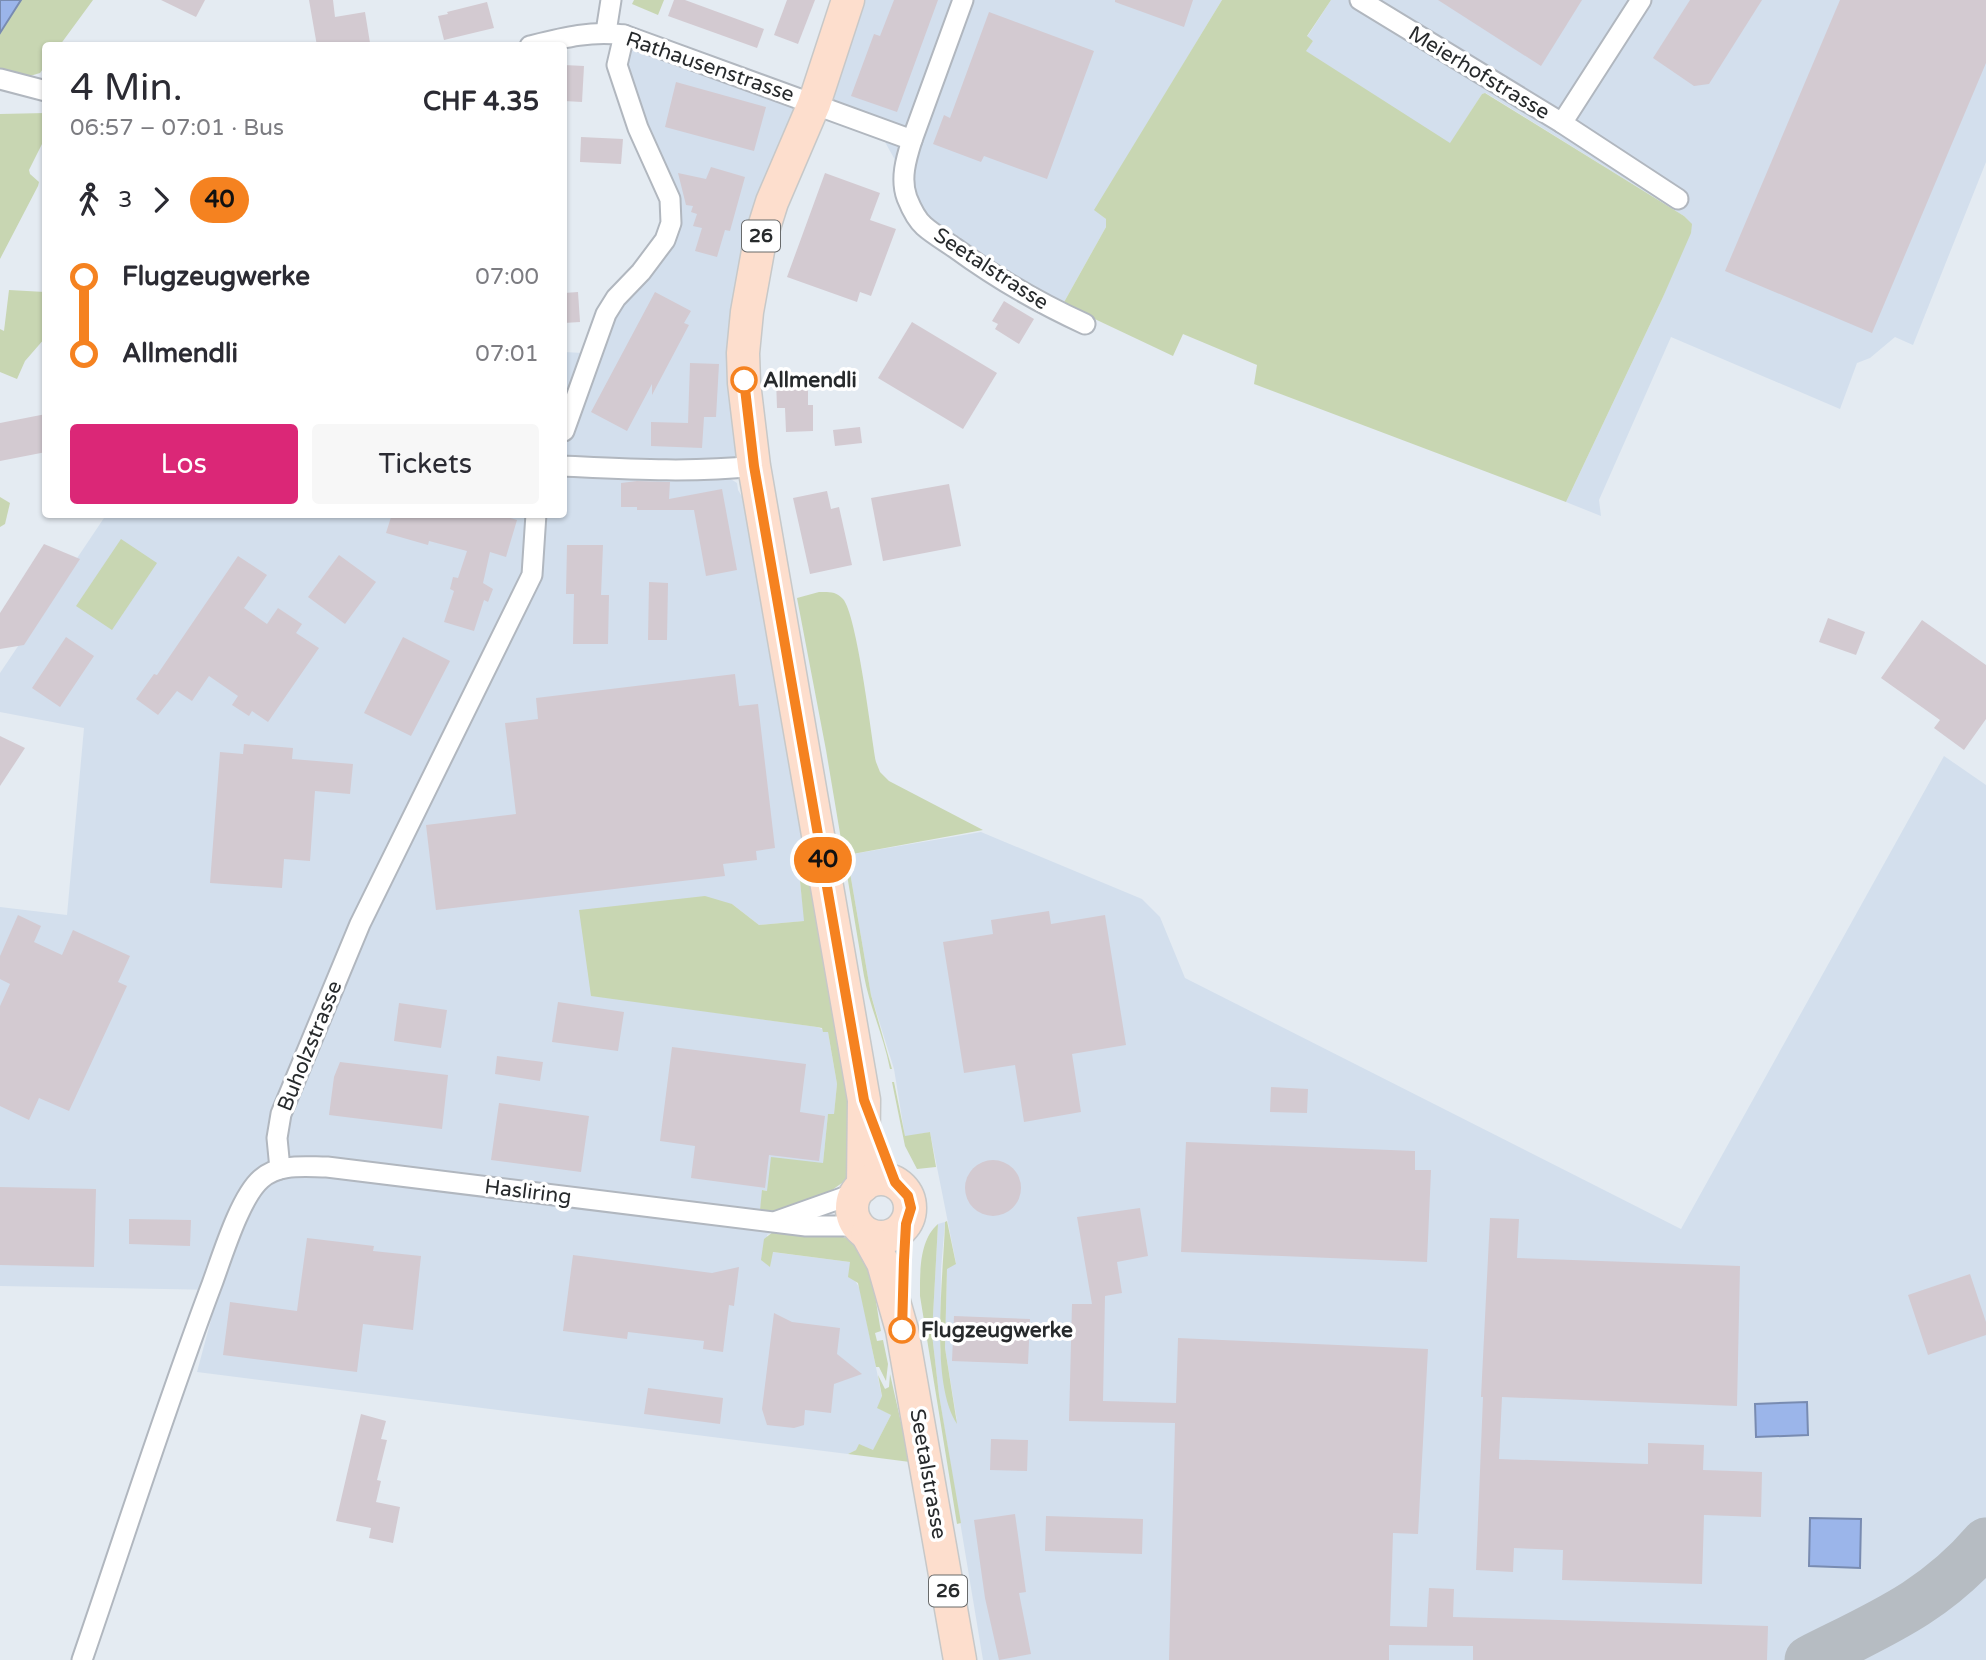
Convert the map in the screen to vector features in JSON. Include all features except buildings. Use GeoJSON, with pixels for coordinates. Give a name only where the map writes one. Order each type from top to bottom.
{"type":"FeatureCollection","features":[{"type":"Feature","properties":{"kind":"main road","name":"26"},"geometry":{"type":"LineString","coordinates":[[848,0],[814,104],[765,222],[747,312],[743,353],[744,383],[754,466],[864,1100],[895,1182]]}},
{"type":"Feature","properties":{"kind":"main road","name":"26"},"geometry":{"type":"LineString","coordinates":[[860,1190],[864,1100]]}},
{"type":"Feature","properties":{"kind":"main road"},"geometry":{"type":"LineString","coordinates":[[881,1179],[895,1182],[905,1191],[910,1202],[910,1214],[906,1224],[896,1234],[882,1238],[863,1230],[852,1210],[860,1190],[881,1179]]}},
{"type":"Feature","properties":{"kind":"main road","name":"Seetalstrasse"},"geometry":{"type":"LineString","coordinates":[[902,1330],[906,1224]]}},
{"type":"Feature","properties":{"kind":"main road","name":"Seetalstrasse"},"geometry":{"type":"LineString","coordinates":[[863,1230],[883,1263],[902,1330],[960,1660]]}},
{"type":"Feature","properties":{"kind":"street","name":"Rathausenstrasse"},"geometry":{"type":"LineString","coordinates":[[611,0],[615,34]]}},
{"type":"Feature","properties":{"kind":"street","name":"Seetalstrasse"},"geometry":{"type":"LineString","coordinates":[[963,0],[906,159],[903,179],[910,204],[923,225],[984,268],[1045,306],[1085,324]]}},
{"type":"Feature","properties":{"kind":"street","name":"Meierhofstrasse"},"geometry":{"type":"LineString","coordinates":[[1360,0],[1678,199]]}},
{"type":"Feature","properties":{"kind":"street","name":"Meierhofstrasse"},"geometry":{"type":"LineString","coordinates":[[1562,124],[1641,0]]}},
{"type":"Feature","properties":{"kind":"street","name":"Rathausenstrasse"},"geometry":{"type":"LineString","coordinates":[[546,42],[573,35],[615,34],[814,104]]}},
{"type":"Feature","properties":{"kind":"street"},"geometry":{"type":"LineString","coordinates":[[567,422],[606,314],[616,298],[641,272],[665,240],[671,223],[670,198],[638,128],[617,65],[615,34]]}},
{"type":"Feature","properties":{"kind":"street"},"geometry":{"type":"LineString","coordinates":[[0,79],[40,89]]}},
{"type":"Feature","properties":{"kind":"street"},"geometry":{"type":"LineString","coordinates":[[814,104],[912,140]]}},
{"type":"Feature","properties":{"kind":"street"},"geometry":{"type":"LineString","coordinates":[[567,466],[634,470],[754,466]]}},
{"type":"Feature","properties":{"kind":"street","name":"Buholzstrasse"},"geometry":{"type":"LineString","coordinates":[[280,1168],[277,1138],[281,1114],[360,924],[532,575],[536,518]]}},
{"type":"Feature","properties":{"kind":"street","name":"Hasliring"},"geometry":{"type":"LineString","coordinates":[[280,1168],[327,1167],[806,1226],[863,1230]]}},
{"type":"Feature","properties":{"kind":"street"},"geometry":{"type":"LineString","coordinates":[[82,1660],[199,1318],[229,1239],[251,1190],[260,1179],[280,1168]]}},
{"type":"Feature","properties":{"kind":"street","name":"Hasliring"},"geometry":{"type":"LineString","coordinates":[[776,1222],[860,1190]]}},
{"type":"Feature","properties":{"kind":"shaded area"},"geometry":{"type":"Polygon","coordinates":[[[865,0],[1222,0],[1095,210],[1106,219],[1106,227],[1063,304],[941,244],[898,179],[895,160],[885,142],[821,118],[865,0]]]}},
{"type":"Feature","properties":{"kind":"shaded area"},"geometry":{"type":"Polygon","coordinates":[[[1331,0],[1986,0],[1986,162],[1913,345],[1895,337],[1870,358],[1857,363],[1840,409],[1671,337],[1599,500],[1601,516],[1566,502],[1663,297],[1691,224],[1684,216],[1486,93],[1482,94],[1450,144],[1305,51],[1313,41],[1307,37],[1331,0]]]}},
{"type":"Feature","properties":{"kind":"shaded area"},"geometry":{"type":"Polygon","coordinates":[[[624,35],[814,104],[760,240],[754,466],[567,466],[567,423],[606,314],[671,223],[617,65],[624,35]]]}},
{"type":"Feature","properties":{"kind":"shaded area"},"geometry":{"type":"Polygon","coordinates":[[[567,352],[583,353],[567,393],[567,352]]]}},
{"type":"Feature","properties":{"kind":"shaded area"},"geometry":{"type":"Polygon","coordinates":[[[567,474],[729,478],[737,483],[746,503],[812,870],[800,882],[805,921],[759,925],[732,904],[591,995],[817,1027],[828,1032],[837,1084],[834,1115],[828,1115],[823,1163],[767,1191],[763,1190],[760,1210],[773,1232],[767,1235],[770,1267],[772,1252],[850,1262],[854,1279],[860,1289],[882,1397],[878,1408],[891,1415],[873,1451],[856,1450],[848,1454],[197,1372],[219,1290],[0,1286],[0,907],[67,915],[84,728],[0,712],[0,673],[104,518],[567,518],[567,474]]]}},
{"type":"Feature","properties":{"kind":"shaded area"},"geometry":{"type":"Polygon","coordinates":[[[1944,756],[1986,785],[1986,1660],[983,1660],[939,1395],[932,1334],[938,1224],[945,1222],[941,1269],[940,1351],[945,1381],[957,1421],[945,1348],[947,1268],[956,1263],[930,1132],[905,1137],[894,1069],[871,995],[847,855],[981,832],[1142,899],[1160,917],[1185,978],[1681,1229],[1944,756]]]}},
{"type":"Feature","properties":{"kind":"green space"},"geometry":{"type":"Polygon","coordinates":[[[21,0],[93,0],[62,42],[42,42],[40,73],[0,85],[0,33],[21,0]]]}},
{"type":"Feature","properties":{"kind":"green space"},"geometry":{"type":"Polygon","coordinates":[[[634,0],[664,0],[658,15],[632,4],[634,0]]]}},
{"type":"Feature","properties":{"kind":"green space"},"geometry":{"type":"Polygon","coordinates":[[[1222,0],[1331,0],[1307,36],[1313,41],[1306,51],[1450,143],[1485,93],[1684,216],[1692,224],[1691,233],[1663,297],[1566,502],[1254,384],[1257,365],[1183,334],[1173,356],[1063,304],[1106,227],[1106,219],[1094,210],[1222,0]]]}},
{"type":"Feature","properties":{"kind":"green space"},"geometry":{"type":"Polygon","coordinates":[[[42,113],[42,144],[29,170],[39,182],[38,186],[0,259],[0,114],[42,113]]]}},
{"type":"Feature","properties":{"kind":"green space"},"geometry":{"type":"Polygon","coordinates":[[[9,290],[42,292],[42,341],[25,361],[17,379],[0,372],[0,329],[4,331],[9,290]]]}},
{"type":"Feature","properties":{"kind":"green space"},"geometry":{"type":"Polygon","coordinates":[[[0,497],[10,503],[5,524],[0,527],[0,497]]]}},
{"type":"Feature","properties":{"kind":"green space"},"geometry":{"type":"Polygon","coordinates":[[[121,539],[157,563],[112,630],[76,606],[121,539]]]}},
{"type":"Feature","properties":{"kind":"green space"},"geometry":{"type":"Polygon","coordinates":[[[819,592],[838,595],[848,609],[880,772],[889,781],[983,830],[847,855],[871,995],[892,1069],[864,976],[797,598],[819,592]]]}},
{"type":"Feature","properties":{"kind":"green space"},"geometry":{"type":"Polygon","coordinates":[[[808,870],[852,1118],[851,1172],[846,1180],[828,1193],[780,1211],[760,1210],[762,1190],[767,1191],[771,1157],[823,1163],[828,1114],[834,1114],[837,1084],[828,1032],[817,1027],[591,996],[579,910],[705,896],[732,904],[759,925],[804,921],[800,881],[808,870]]]}},
{"type":"Feature","properties":{"kind":"green space"},"geometry":{"type":"Polygon","coordinates":[[[892,1082],[905,1136],[930,1132],[936,1167],[917,1169],[905,1146],[892,1082]]]}},
{"type":"Feature","properties":{"kind":"green space"},"geometry":{"type":"Polygon","coordinates":[[[947,1221],[956,1264],[947,1269],[945,1348],[957,1424],[948,1405],[941,1355],[941,1297],[947,1221]]]}},
{"type":"Feature","properties":{"kind":"green space"},"geometry":{"type":"Polygon","coordinates":[[[938,1224],[932,1334],[939,1395],[961,1523],[957,1524],[920,1296],[924,1248],[938,1224]]]}},
{"type":"Feature","properties":{"kind":"green space"},"geometry":{"type":"Polygon","coordinates":[[[820,1230],[821,1234],[838,1236],[853,1242],[865,1259],[873,1283],[881,1331],[875,1333],[877,1341],[883,1340],[888,1364],[886,1381],[879,1367],[876,1367],[858,1283],[848,1277],[850,1262],[773,1252],[770,1267],[761,1260],[764,1239],[773,1232],[820,1230]]]}},
{"type":"Feature","properties":{"kind":"green space"},"geometry":{"type":"Polygon","coordinates":[[[890,1374],[910,1462],[848,1454],[856,1450],[859,1444],[873,1450],[891,1415],[877,1408],[882,1396],[878,1375],[885,1389],[889,1387],[890,1374]]]}},
{"type":"Feature","properties":{"kind":"water"},"geometry":{"type":"Polygon","coordinates":[[[0,0],[21,0],[0,33],[0,0]]]}},
{"type":"Feature","properties":{"kind":"water"},"geometry":{"type":"Polygon","coordinates":[[[1807,1402],[1808,1435],[1756,1437],[1755,1404],[1807,1402]]]}},
{"type":"Feature","properties":{"kind":"water"},"geometry":{"type":"Polygon","coordinates":[[[1810,1518],[1861,1519],[1860,1568],[1809,1566],[1810,1518]]]}},
{"type":"Feature","properties":{"kind":"taxiway"},"geometry":{"type":"LineString","coordinates":[[1809,1660],[1904,1611],[1946,1581],[1986,1542]]}},
{"type":"Feature","properties":{"kind":"bus line","name":"40"},"geometry":{"type":"LineString","coordinates":[[744,380],[754,466],[864,1100],[895,1182],[905,1191],[910,1202],[903,1270],[902,1330]]}},
{"type":"Feature","properties":{"kind":"place","name":"Allmendli"},"geometry":{"type":"Point","coordinates":[744,380]}},
{"type":"Feature","properties":{"kind":"place","name":"Flugzeugwerke"},"geometry":{"type":"Point","coordinates":[902,1330]}}]}
